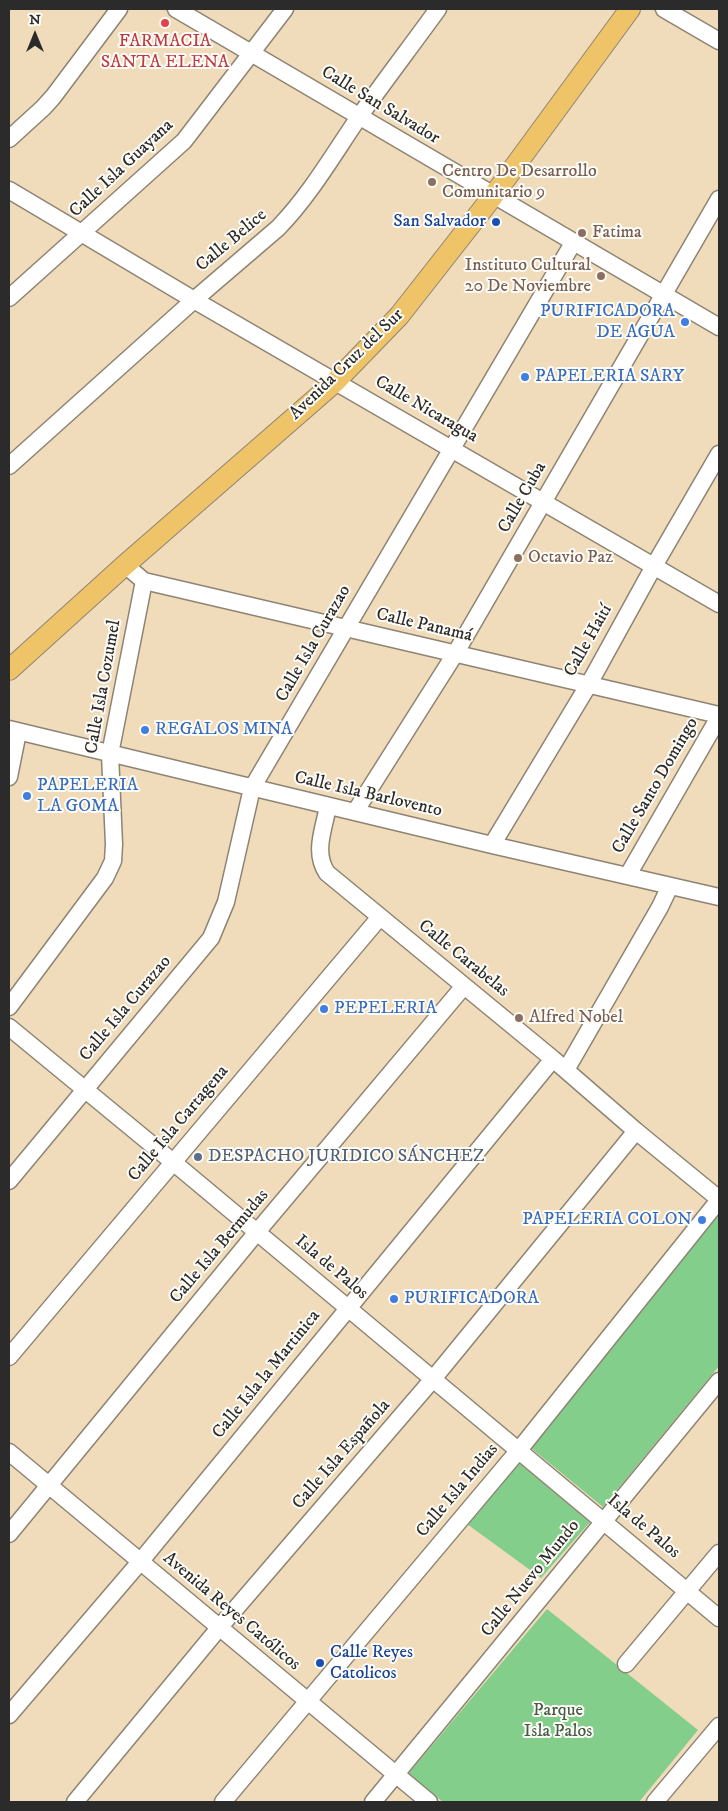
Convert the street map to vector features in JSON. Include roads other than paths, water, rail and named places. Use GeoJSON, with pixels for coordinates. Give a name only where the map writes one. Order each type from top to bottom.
{"type":"FeatureCollection","features":[{"type":"Feature","properties":{"kind":"main road","name":"Avenida Cruz del Sur"},"geometry":{"type":"LineString","coordinates":[[9,670],[125,565],[335,382],[399,316],[493,196],[630,9]]}},
{"type":"Feature","properties":{"kind":"street"},"geometry":{"type":"LineString","coordinates":[[9,139],[53,97],[119,9]]}},
{"type":"Feature","properties":{"kind":"street","name":"Calle San Salvador"},"geometry":{"type":"LineString","coordinates":[[176,9],[719,327]]}},
{"type":"Feature","properties":{"kind":"street","name":"Calle Isla Guayana"},"geometry":{"type":"LineString","coordinates":[[9,298],[184,141],[285,9]]}},
{"type":"Feature","properties":{"kind":"street","name":"Calle Belice"},"geometry":{"type":"LineString","coordinates":[[9,466],[289,217],[438,9]]}},
{"type":"Feature","properties":{"kind":"street"},"geometry":{"type":"LineString","coordinates":[[664,9],[719,41]]}},
{"type":"Feature","properties":{"kind":"street","name":"Calle Nicaragua"},"geometry":{"type":"LineString","coordinates":[[9,190],[194,300],[719,604]]}},
{"type":"Feature","properties":{"kind":"street","name":"Calle Cuba"},"geometry":{"type":"LineString","coordinates":[[355,812],[455,654],[719,199]]}},
{"type":"Feature","properties":{"kind":"street","name":"Calle Isla Curazao"},"geometry":{"type":"LineString","coordinates":[[9,1181],[211,938],[226,902],[252,788],[573,243]]}},
{"type":"Feature","properties":{"kind":"street","name":"Calle Haití"},"geometry":{"type":"LineString","coordinates":[[492,845],[589,684],[719,454]]}},
{"type":"Feature","properties":{"kind":"street","name":"Calle Panamá"},"geometry":{"type":"LineString","coordinates":[[125,565],[144,581],[719,716]]}},
{"type":"Feature","properties":{"kind":"street","name":"Calle Isla Cozumel"},"geometry":{"type":"LineString","coordinates":[[9,1007],[105,878],[113,862],[110,754],[144,581]]}},
{"type":"Feature","properties":{"kind":"street","name":"Calle Santo Domingo"},"geometry":{"type":"LineString","coordinates":[[628,875],[719,716]]}},
{"type":"Feature","properties":{"kind":"street"},"geometry":{"type":"LineString","coordinates":[[9,777],[13,731]]}},
{"type":"Feature","properties":{"kind":"street","name":"Calle Isla Barlovento"},"geometry":{"type":"LineString","coordinates":[[13,731],[719,897]]}},
{"type":"Feature","properties":{"kind":"street","name":"Calle Carabelas"},"geometry":{"type":"LineString","coordinates":[[328,806],[320,849],[321,864],[327,873],[553,1059],[719,1200]]}},
{"type":"Feature","properties":{"kind":"street"},"geometry":{"type":"LineString","coordinates":[[566,1070],[660,907],[670,886]]}},
{"type":"Feature","properties":{"kind":"street","name":"Calle Isla Cartagena"},"geometry":{"type":"LineString","coordinates":[[9,1357],[380,916]]}},
{"type":"Feature","properties":{"kind":"street","name":"Calle Isla Bermudas"},"geometry":{"type":"LineString","coordinates":[[9,1534],[257,1232],[464,986]]}},
{"type":"Feature","properties":{"kind":"street","name":"Isla de Palos"},"geometry":{"type":"LineString","coordinates":[[9,1027],[719,1618]]}},
{"type":"Feature","properties":{"kind":"street","name":"Calle Isla la Martinica"},"geometry":{"type":"LineString","coordinates":[[9,1715],[140,1562],[553,1059]]}},
{"type":"Feature","properties":{"kind":"street","name":"Calle Isla Española"},"geometry":{"type":"LineString","coordinates":[[75,1802],[219,1628],[433,1379],[636,1131]]}},
{"type":"Feature","properties":{"kind":"street","name":"Calle Isla Indias"},"geometry":{"type":"LineString","coordinates":[[223,1802],[519,1450],[719,1200]]}},
{"type":"Feature","properties":{"kind":"street","name":"Calle Nuevo Mundo"},"geometry":{"type":"LineString","coordinates":[[373,1802],[719,1381]]}},
{"type":"Feature","properties":{"kind":"street","name":"Avenida Reyes Católicos"},"geometry":{"type":"LineString","coordinates":[[9,1452],[395,1776],[429,1802]]}},
{"type":"Feature","properties":{"kind":"street"},"geometry":{"type":"LineString","coordinates":[[626,1664],[719,1552]]}},
{"type":"Feature","properties":{"kind":"street"},"geometry":{"type":"LineString","coordinates":[[655,1802],[719,1726]]}},
{"type":"Feature","properties":{"kind":"place","name":"FARMACIA SANTA ELENA"},"geometry":{"type":"Point","coordinates":[165,23]}},
{"type":"Feature","properties":{"kind":"place","name":"Centro De Desarrollo Comunitario 9"},"geometry":{"type":"Point","coordinates":[432,182]}},
{"type":"Feature","properties":{"kind":"place","name":"San Salvador"},"geometry":{"type":"Point","coordinates":[496,222]}},
{"type":"Feature","properties":{"kind":"place","name":"Fatima"},"geometry":{"type":"Point","coordinates":[582,233]}},
{"type":"Feature","properties":{"kind":"place","name":"Instituto Cultural 20 De Noviembre"},"geometry":{"type":"Point","coordinates":[601,276]}},
{"type":"Feature","properties":{"kind":"place","name":"PURIFICADORA DE AGUA"},"geometry":{"type":"Point","coordinates":[685,322]}},
{"type":"Feature","properties":{"kind":"place","name":"PAPELERIA SARY"},"geometry":{"type":"Point","coordinates":[525,377]}},
{"type":"Feature","properties":{"kind":"place","name":"Octavio Paz"},"geometry":{"type":"Point","coordinates":[518,558]}},
{"type":"Feature","properties":{"kind":"place","name":"REGALOS MINA"},"geometry":{"type":"Point","coordinates":[145,730]}},
{"type":"Feature","properties":{"kind":"place","name":"PAPELERIA LA GOMA"},"geometry":{"type":"Point","coordinates":[27,796]}},
{"type":"Feature","properties":{"kind":"place","name":"PEPELERIA"},"geometry":{"type":"Point","coordinates":[324,1009]}},
{"type":"Feature","properties":{"kind":"place","name":"Alfred Nobel"},"geometry":{"type":"Point","coordinates":[519,1018]}},
{"type":"Feature","properties":{"kind":"place","name":"DESPACHO JURIDICO SÁNCHEZ"},"geometry":{"type":"Point","coordinates":[198,1157]}},
{"type":"Feature","properties":{"kind":"place","name":"PAPELERIA COLON"},"geometry":{"type":"Point","coordinates":[702,1220]}},
{"type":"Feature","properties":{"kind":"place","name":"PURIFICADORA"},"geometry":{"type":"Point","coordinates":[394,1299]}},
{"type":"Feature","properties":{"kind":"place","name":"Calle Reyes Catolicos"},"geometry":{"type":"Point","coordinates":[320,1663]}},
{"type":"Feature","properties":{"kind":"park label","name":"Parque Isla Palos"},"geometry":{"type":"Point","coordinates":[558,1721]}}]}
